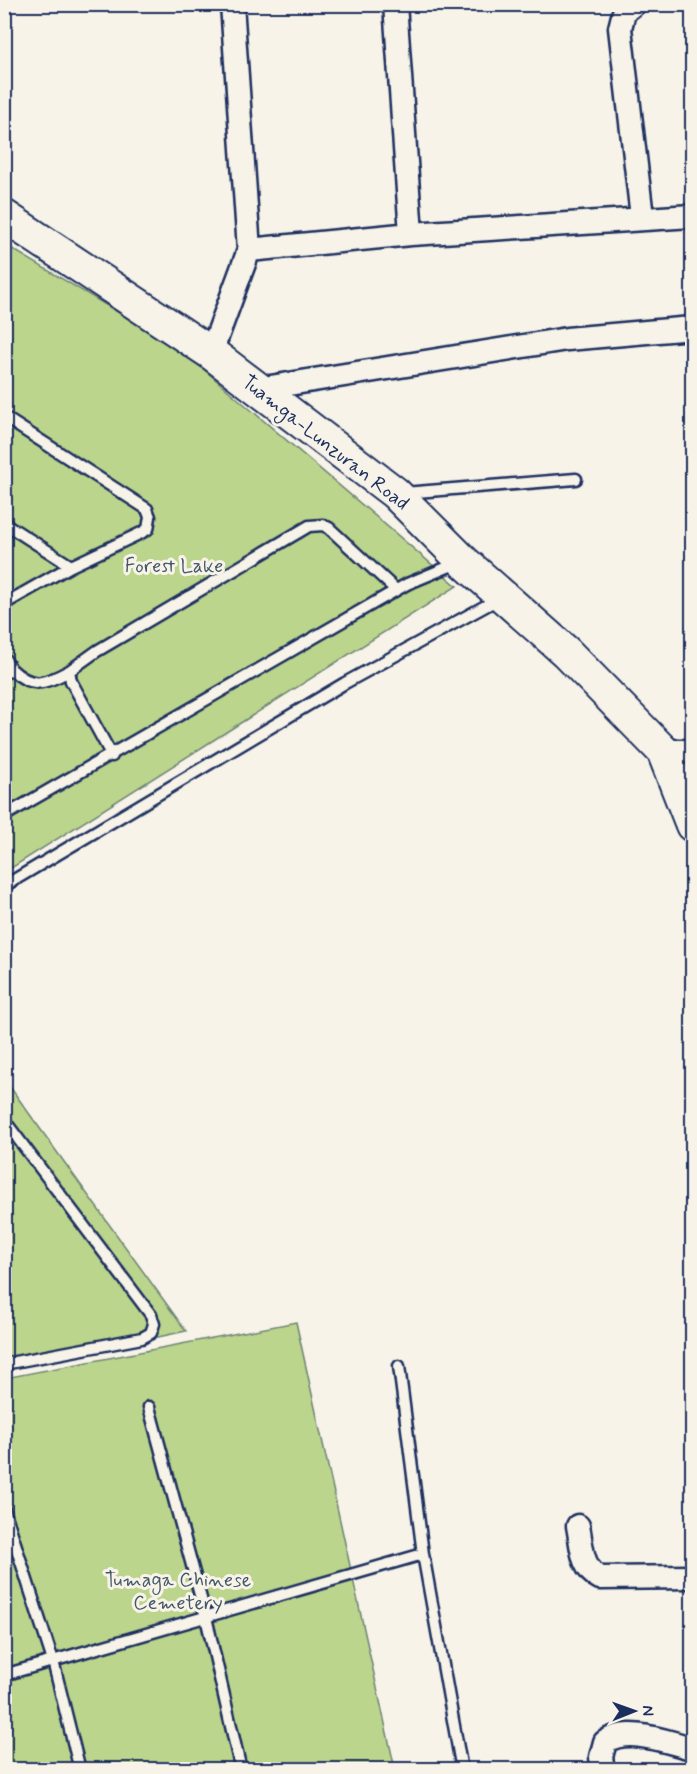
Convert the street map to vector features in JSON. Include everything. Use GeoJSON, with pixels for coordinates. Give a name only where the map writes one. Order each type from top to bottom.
{"type":"FeatureCollection","features":[{"type":"Feature","properties":{"kind":"street"},"geometry":{"type":"LineString","coordinates":[[211,353],[249,250],[232,4]]}},
{"type":"Feature","properties":{"kind":"street"},"geometry":{"type":"LineString","coordinates":[[395,4],[411,234]]}},
{"type":"Feature","properties":{"kind":"street"},"geometry":{"type":"LineString","coordinates":[[634,4],[624,12],[620,28],[642,217]]}},
{"type":"Feature","properties":{"kind":"street","name":"Tuamga-Lunzuran Road"},"geometry":{"type":"LineString","coordinates":[[4,216],[211,353],[395,493],[463,561],[678,751],[693,825]]}},
{"type":"Feature","properties":{"kind":"street"},"geometry":{"type":"LineString","coordinates":[[249,250],[411,234],[642,217],[693,216]]}},
{"type":"Feature","properties":{"kind":"street"},"geometry":{"type":"LineString","coordinates":[[258,389],[567,339],[693,328]]}},
{"type":"Feature","properties":{"kind":"street"},"geometry":{"type":"LineString","coordinates":[[578,1526],[586,1565],[590,1573],[600,1578],[693,1577]]}},
{"type":"Feature","properties":{"kind":"street"},"geometry":{"type":"LineString","coordinates":[[603,1770],[601,1757],[604,1742],[615,1735],[632,1735],[693,1748]]}},
{"type":"Feature","properties":{"kind":"lane"},"geometry":{"type":"LineString","coordinates":[[4,417],[147,509],[150,517],[148,529],[71,566],[4,604]]}},
{"type":"Feature","properties":{"kind":"lane"},"geometry":{"type":"LineString","coordinates":[[395,493],[576,479]]}},
{"type":"Feature","properties":{"kind":"lane"},"geometry":{"type":"LineString","coordinates":[[4,523],[71,566]]}},
{"type":"Feature","properties":{"kind":"lane"},"geometry":{"type":"LineString","coordinates":[[4,658],[8,671],[22,680],[35,683],[49,682],[97,651],[309,526],[323,525],[329,528],[396,590]]}},
{"type":"Feature","properties":{"kind":"lane"},"geometry":{"type":"LineString","coordinates":[[4,816],[112,756],[396,590],[463,561]]}},
{"type":"Feature","properties":{"kind":"lane"},"geometry":{"type":"LineString","coordinates":[[4,886],[345,683],[503,597]]}},
{"type":"Feature","properties":{"kind":"lane"},"geometry":{"type":"LineString","coordinates":[[69,671],[71,681],[112,756]]}},
{"type":"Feature","properties":{"kind":"lane"},"geometry":{"type":"LineString","coordinates":[[4,1120],[151,1315],[154,1324],[151,1333],[142,1338],[4,1364]]}},
{"type":"Feature","properties":{"kind":"lane"},"geometry":{"type":"LineString","coordinates":[[399,1366],[423,1554],[462,1770]]}},
{"type":"Feature","properties":{"kind":"lane"},"geometry":{"type":"LineString","coordinates":[[149,1407],[206,1617],[241,1770]]}},
{"type":"Feature","properties":{"kind":"lane"},"geometry":{"type":"LineString","coordinates":[[4,1509],[53,1661],[80,1770]]}},
{"type":"Feature","properties":{"kind":"lane"},"geometry":{"type":"LineString","coordinates":[[4,1675],[423,1554]]}},
{"type":"Feature","properties":{"kind":"green space","name":"Forest Lake"},"geometry":{"type":"Polygon","coordinates":[[[4,244],[181,350],[457,586],[5,872],[4,244]]]}},
{"type":"Feature","properties":{"kind":"green space"},"geometry":{"type":"Polygon","coordinates":[[[5,1080],[186,1331],[5,1370],[5,1080]]]}},
{"type":"Feature","properties":{"kind":"green space","name":"Tumaga Chinese Cemetery"},"geometry":{"type":"Polygon","coordinates":[[[296,1322],[395,1769],[5,1770],[5,1378],[296,1322]]]}}]}
